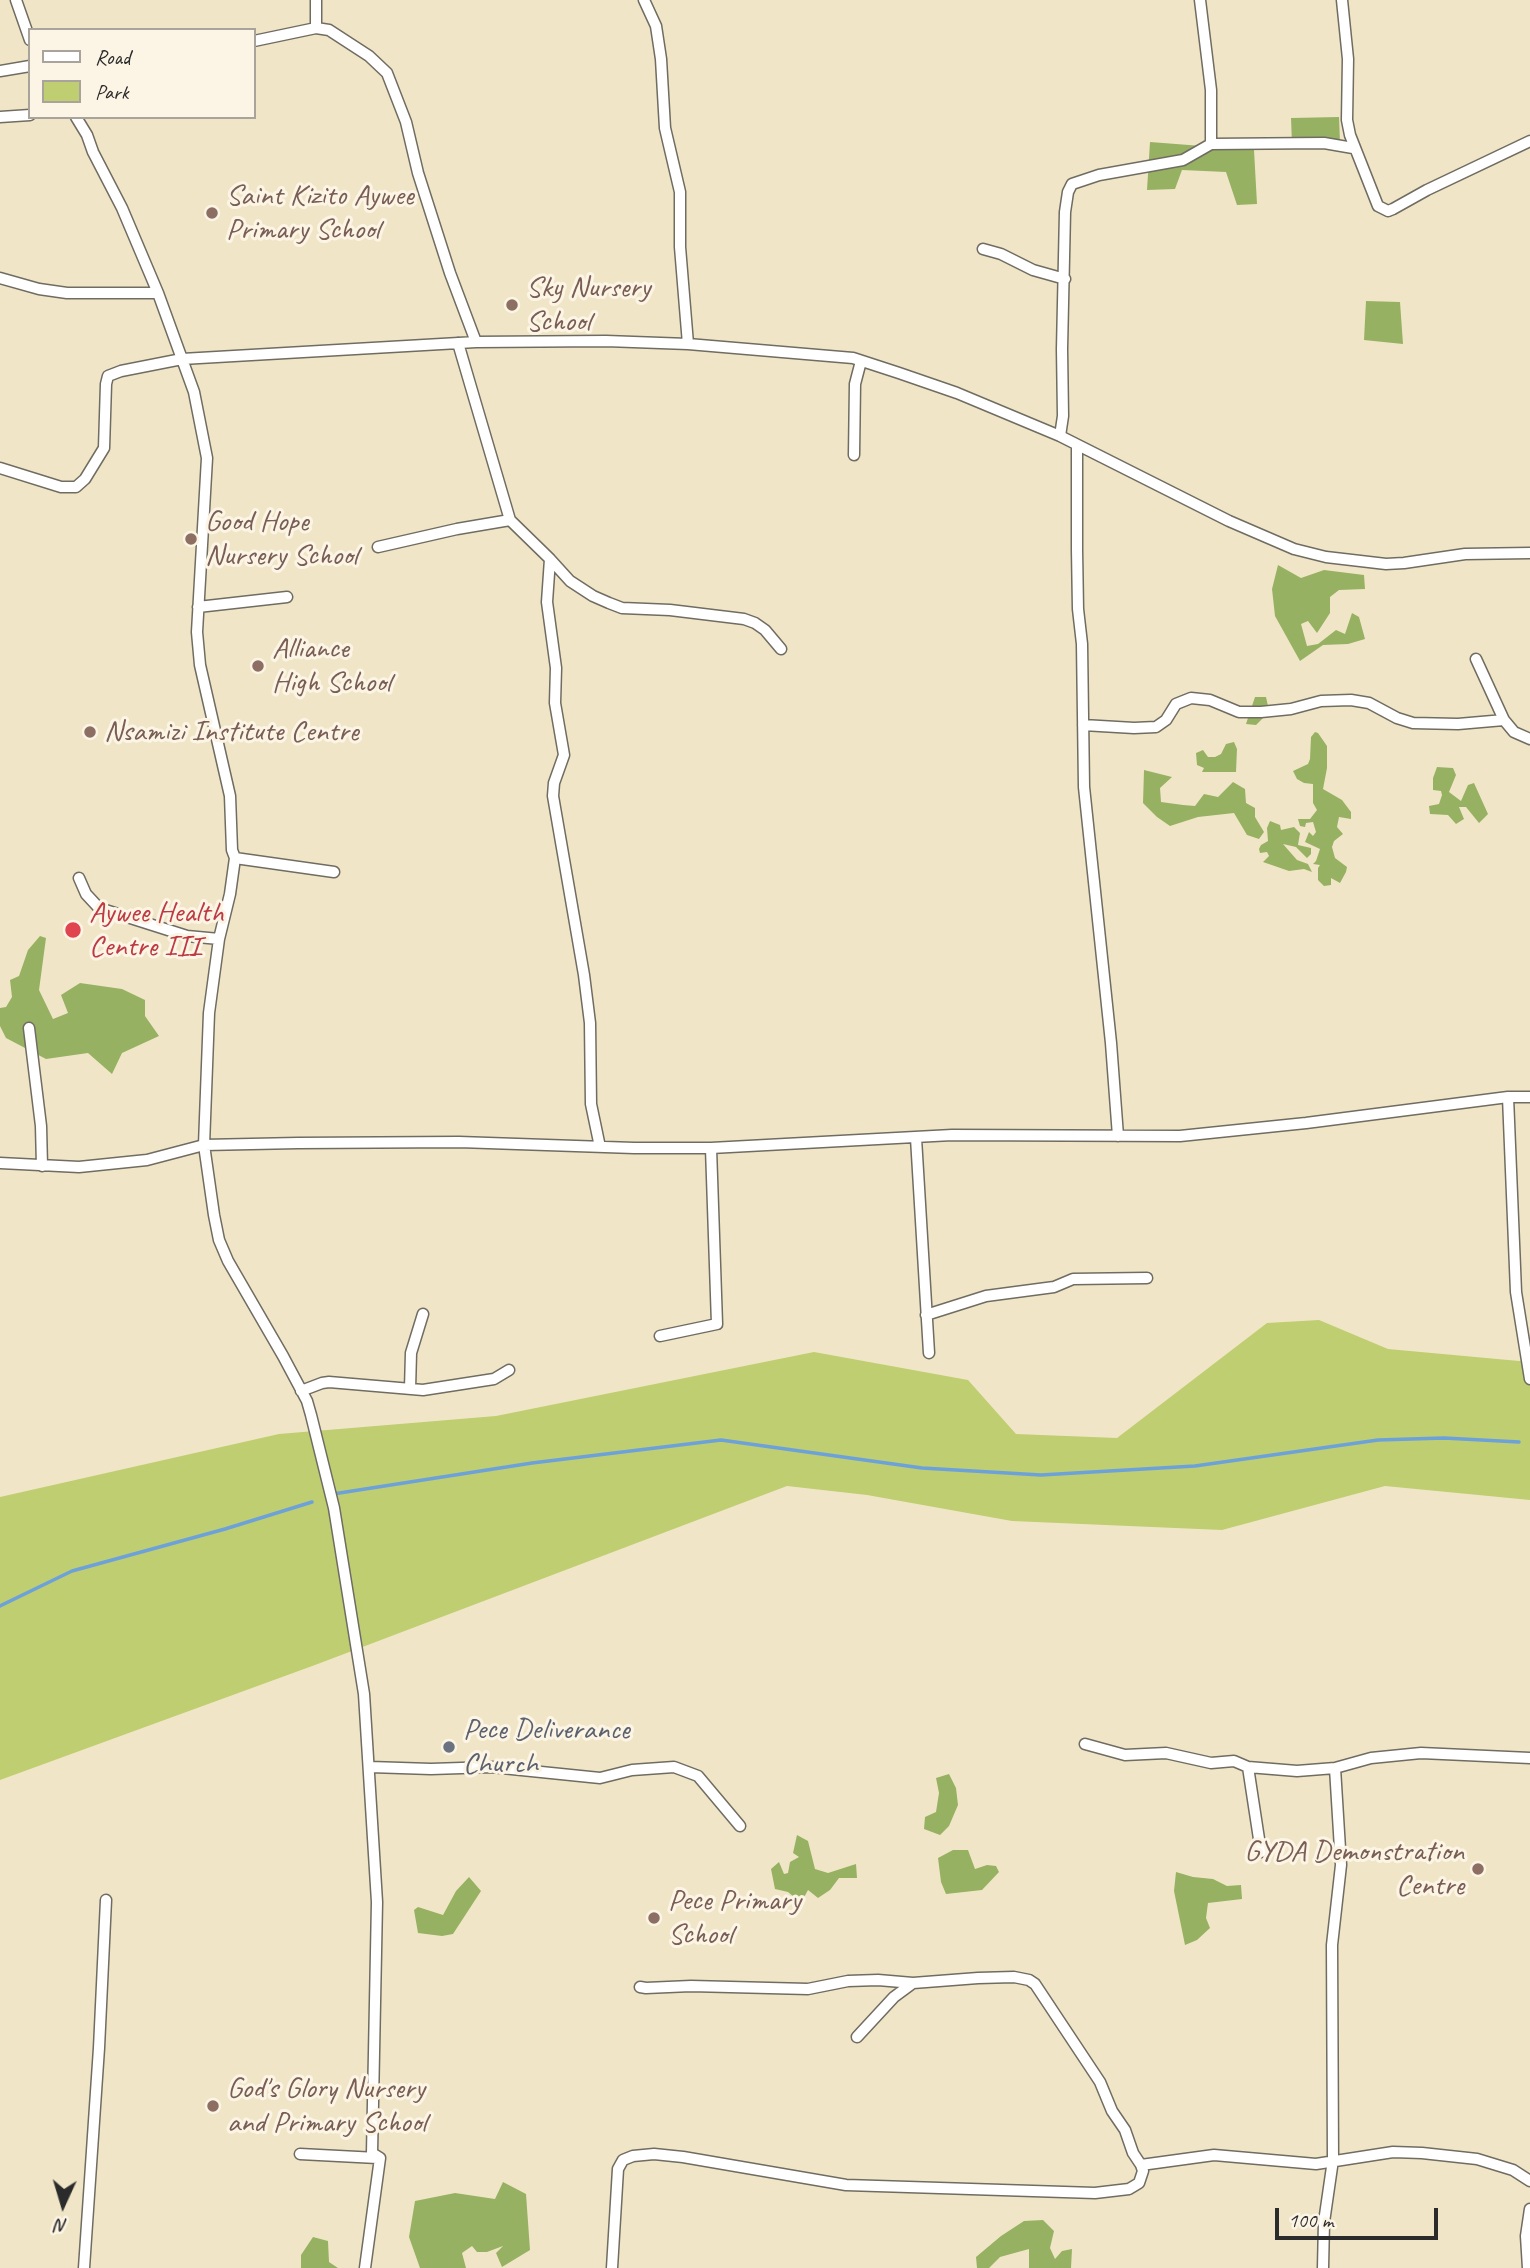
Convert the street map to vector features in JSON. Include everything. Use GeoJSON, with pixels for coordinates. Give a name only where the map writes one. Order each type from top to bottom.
{"type":"FeatureCollection","features":[{"type":"Feature","properties":{"kind":"street"},"geometry":{"type":"LineString","coordinates":[[16,0],[28,34]]}},
{"type":"Feature","properties":{"kind":"street"},"geometry":{"type":"LineString","coordinates":[[316,0],[316,28]]}},
{"type":"Feature","properties":{"kind":"street"},"geometry":{"type":"LineString","coordinates":[[644,0],[656,26],[666,128],[680,192],[680,247],[688,344]]}},
{"type":"Feature","properties":{"kind":"street"},"geometry":{"type":"LineString","coordinates":[[1200,0],[1211,90],[1211,144]]}},
{"type":"Feature","properties":{"kind":"street"},"geometry":{"type":"LineString","coordinates":[[1342,0],[1348,59],[1347,120],[1353,148],[1378,206],[1388,211],[1530,141]]}},
{"type":"Feature","properties":{"kind":"street"},"geometry":{"type":"LineString","coordinates":[[256,41],[316,28],[336,33],[378,62],[387,73],[406,122],[418,173],[450,273],[476,342]]}},
{"type":"Feature","properties":{"kind":"street"},"geometry":{"type":"LineString","coordinates":[[0,71],[28,66]]}},
{"type":"Feature","properties":{"kind":"street"},"geometry":{"type":"LineString","coordinates":[[0,117],[28,115]]}},
{"type":"Feature","properties":{"kind":"street"},"geometry":{"type":"LineString","coordinates":[[77,119],[88,135],[93,152],[122,208],[158,293],[194,392],[207,458],[197,632],[200,665],[230,796],[232,850],[235,858],[219,939],[209,1013],[204,1146],[214,1215],[223,1251],[301,1391],[311,1415],[324,1461],[340,1541],[364,1694],[370,1767],[377,1902],[372,2153],[380,2158]]}},
{"type":"Feature","properties":{"kind":"street"},"geometry":{"type":"LineString","coordinates":[[1060,436],[1063,416],[1065,212],[1072,184],[1100,175],[1183,160],[1211,144],[1324,143],[1353,148]]}},
{"type":"Feature","properties":{"kind":"street"},"geometry":{"type":"LineString","coordinates":[[983,250],[1001,254],[1033,270],[1065,279]]}},
{"type":"Feature","properties":{"kind":"street"},"geometry":{"type":"LineString","coordinates":[[0,278],[39,289],[67,293],[158,293]]}},
{"type":"Feature","properties":{"kind":"street"},"geometry":{"type":"LineString","coordinates":[[0,468],[61,486],[76,487],[85,479],[104,448],[108,376],[182,359],[476,342],[606,341],[688,344],[861,361],[957,393],[1060,436],[1251,531],[1305,552],[1386,564],[1404,564],[1465,554],[1530,553]]}},
{"type":"Feature","properties":{"kind":"street"},"geometry":{"type":"LineString","coordinates":[[458,343],[510,520],[570,580],[622,608],[670,610],[744,619],[765,630],[781,649]]}},
{"type":"Feature","properties":{"kind":"street"},"geometry":{"type":"LineString","coordinates":[[854,455],[855,384],[861,361]]}},
{"type":"Feature","properties":{"kind":"street"},"geometry":{"type":"LineString","coordinates":[[1077,444],[1078,609],[1082,644],[1084,788],[1118,1136]]}},
{"type":"Feature","properties":{"kind":"street"},"geometry":{"type":"LineString","coordinates":[[378,547],[510,520]]}},
{"type":"Feature","properties":{"kind":"street"},"geometry":{"type":"LineString","coordinates":[[550,559],[547,602],[556,668],[555,704],[564,755],[554,783],[553,796],[584,975],[590,1023],[591,1104],[600,1147]]}},
{"type":"Feature","properties":{"kind":"street"},"geometry":{"type":"LineString","coordinates":[[198,607],[286,597]]}},
{"type":"Feature","properties":{"kind":"street"},"geometry":{"type":"LineString","coordinates":[[1476,659],[1504,720],[1514,733],[1530,739]]}},
{"type":"Feature","properties":{"kind":"street"},"geometry":{"type":"LineString","coordinates":[[1083,725],[1156,727],[1166,720],[1176,704],[1191,698],[1210,700],[1239,712],[1261,712],[1328,700],[1351,700],[1369,703],[1413,723],[1458,724],[1504,720]]}},
{"type":"Feature","properties":{"kind":"street"},"geometry":{"type":"LineString","coordinates":[[235,858],[334,872]]}},
{"type":"Feature","properties":{"kind":"street"},"geometry":{"type":"LineString","coordinates":[[79,878],[86,894],[99,908],[187,936],[219,939]]}},
{"type":"Feature","properties":{"kind":"street"},"geometry":{"type":"LineString","coordinates":[[29,1028],[41,1126],[42,1166]]}},
{"type":"Feature","properties":{"kind":"street"},"geometry":{"type":"LineString","coordinates":[[1508,1097],[1516,1292],[1530,1379]]}},
{"type":"Feature","properties":{"kind":"street"},"geometry":{"type":"LineString","coordinates":[[0,1163],[79,1167],[147,1160],[204,1146],[375,1142],[711,1148],[952,1135],[1180,1136],[1508,1097],[1530,1097]]}},
{"type":"Feature","properties":{"kind":"street"},"geometry":{"type":"LineString","coordinates":[[916,1138],[929,1353]]}},
{"type":"Feature","properties":{"kind":"street"},"geometry":{"type":"LineString","coordinates":[[660,1336],[717,1324],[711,1148]]}},
{"type":"Feature","properties":{"kind":"street"},"geometry":{"type":"LineString","coordinates":[[926,1315],[986,1296],[1054,1287],[1073,1279],[1146,1278]]}},
{"type":"Feature","properties":{"kind":"street"},"geometry":{"type":"LineString","coordinates":[[410,1389],[411,1353],[423,1314]]}},
{"type":"Feature","properties":{"kind":"street"},"geometry":{"type":"LineString","coordinates":[[301,1391],[329,1382],[423,1390],[494,1379],[509,1370]]}},
{"type":"Feature","properties":{"kind":"street"},"geometry":{"type":"LineString","coordinates":[[1085,1744],[1125,1755],[1166,1753],[1211,1763],[1234,1761],[1248,1767],[1297,1771],[1335,1768],[1371,1758],[1421,1753],[1530,1758]]}},
{"type":"Feature","properties":{"kind":"street"},"geometry":{"type":"LineString","coordinates":[[370,1767],[492,1767],[600,1778],[632,1770],[674,1767],[698,1776],[740,1826]]}},
{"type":"Feature","properties":{"kind":"street"},"geometry":{"type":"LineString","coordinates":[[1248,1767],[1261,1852]]}},
{"type":"Feature","properties":{"kind":"street"},"geometry":{"type":"LineString","coordinates":[[1323,2268],[1326,2198],[1333,2161],[1332,1945],[1341,1865],[1335,1768]]}},
{"type":"Feature","properties":{"kind":"street"},"geometry":{"type":"LineString","coordinates":[[84,2268],[106,1900]]}},
{"type":"Feature","properties":{"kind":"street"},"geometry":{"type":"LineString","coordinates":[[612,2268],[618,2169],[623,2160],[634,2156],[654,2154],[682,2157],[846,2185],[1095,2193],[1135,2186],[1142,2176],[1141,2165],[1100,2082],[1035,1984],[1024,1978],[913,1983],[848,1981],[808,1989],[640,1987]]}},
{"type":"Feature","properties":{"kind":"street"},"geometry":{"type":"LineString","coordinates":[[857,2037],[903,1989],[913,1983]]}},
{"type":"Feature","properties":{"kind":"street"},"geometry":{"type":"LineString","coordinates":[[1141,2165],[1214,2155],[1316,2164],[1393,2152],[1447,2155],[1489,2163],[1513,2170],[1530,2181]]}},
{"type":"Feature","properties":{"kind":"street"},"geometry":{"type":"LineString","coordinates":[[300,2154],[380,2158]]}},
{"type":"Feature","properties":{"kind":"street"},"geometry":{"type":"LineString","coordinates":[[365,2268],[380,2158]]}},
{"type":"Feature","properties":{"kind":"street"},"geometry":{"type":"LineString","coordinates":[[1528,2268],[1526,2236],[1530,2209]]}},
{"type":"Feature","properties":{"kind":"green space"},"geometry":{"type":"Polygon","coordinates":[[[1339,117],[1340,142],[1292,144],[1291,118],[1339,117]]]}},
{"type":"Feature","properties":{"kind":"green space"},"geometry":{"type":"Polygon","coordinates":[[[1150,142],[1254,150],[1257,204],[1237,205],[1226,172],[1182,170],[1175,189],[1147,190],[1150,142]]]}},
{"type":"Feature","properties":{"kind":"green space"},"geometry":{"type":"Polygon","coordinates":[[[1366,301],[1400,302],[1403,344],[1364,340],[1366,301]]]}},
{"type":"Feature","properties":{"kind":"green space"},"geometry":{"type":"Polygon","coordinates":[[[1278,565],[1301,578],[1324,570],[1364,575],[1365,589],[1339,590],[1330,597],[1330,613],[1317,633],[1308,621],[1301,624],[1307,646],[1318,644],[1336,630],[1345,634],[1352,613],[1359,617],[1365,639],[1348,644],[1323,645],[1300,661],[1275,616],[1272,589],[1278,565]]]}},
{"type":"Feature","properties":{"kind":"green space"},"geometry":{"type":"Polygon","coordinates":[[[1255,697],[1266,697],[1266,715],[1256,725],[1246,724],[1255,697]]]}},
{"type":"Feature","properties":{"kind":"green space"},"geometry":{"type":"Polygon","coordinates":[[[1315,732],[1327,746],[1323,789],[1342,800],[1351,812],[1351,819],[1339,817],[1337,827],[1343,834],[1334,841],[1332,847],[1335,858],[1347,867],[1346,872],[1340,883],[1331,878],[1331,885],[1324,886],[1318,880],[1320,865],[1313,864],[1320,849],[1305,842],[1309,832],[1313,836],[1316,832],[1313,822],[1306,823],[1305,827],[1300,826],[1298,819],[1310,819],[1317,810],[1313,803],[1313,784],[1297,779],[1293,771],[1308,764],[1311,737],[1315,732]]]}},
{"type":"Feature","properties":{"kind":"green space"},"geometry":{"type":"Polygon","coordinates":[[[1234,742],[1237,749],[1236,772],[1202,772],[1204,768],[1197,765],[1196,753],[1203,750],[1208,757],[1215,757],[1221,754],[1226,744],[1234,742]]]}},
{"type":"Feature","properties":{"kind":"green space"},"geometry":{"type":"Polygon","coordinates":[[[1437,767],[1453,768],[1456,775],[1449,792],[1461,801],[1468,785],[1474,783],[1488,814],[1479,823],[1466,807],[1459,807],[1464,819],[1456,824],[1448,815],[1430,814],[1429,806],[1439,804],[1442,795],[1441,791],[1433,790],[1437,767]]]}},
{"type":"Feature","properties":{"kind":"green space"},"geometry":{"type":"Polygon","coordinates":[[[1144,770],[1172,777],[1160,788],[1161,802],[1183,805],[1195,806],[1204,794],[1218,797],[1233,782],[1245,789],[1246,803],[1255,808],[1255,817],[1264,832],[1259,839],[1247,835],[1234,813],[1198,817],[1170,826],[1143,803],[1144,770]]]}},
{"type":"Feature","properties":{"kind":"green space"},"geometry":{"type":"Polygon","coordinates":[[[1270,821],[1280,825],[1281,830],[1294,827],[1300,833],[1298,845],[1311,848],[1311,854],[1307,858],[1296,847],[1283,844],[1297,860],[1308,864],[1312,872],[1304,869],[1289,871],[1263,862],[1269,856],[1267,852],[1260,853],[1259,849],[1268,841],[1267,828],[1270,821]]]}},
{"type":"Feature","properties":{"kind":"green space"},"geometry":{"type":"Polygon","coordinates":[[[40,936],[46,938],[39,990],[53,1019],[68,1013],[61,995],[80,983],[122,989],[145,1000],[145,1016],[159,1036],[122,1053],[112,1074],[88,1053],[46,1059],[6,1038],[0,1026],[0,1008],[6,1007],[12,997],[10,980],[19,976],[28,950],[40,936]]]}},
{"type":"Feature","properties":{"kind":"green space"},"geometry":{"type":"Polygon","coordinates":[[[1319,1320],[1388,1349],[1530,1362],[1530,1500],[1385,1486],[1222,1530],[1012,1521],[867,1495],[787,1486],[315,1665],[0,1780],[0,1497],[279,1434],[496,1416],[814,1352],[968,1380],[1016,1434],[1117,1438],[1267,1323],[1319,1320]]]}},
{"type":"Feature","properties":{"kind":"green space"},"geometry":{"type":"Polygon","coordinates":[[[949,1774],[956,1788],[958,1805],[949,1826],[940,1835],[924,1829],[925,1817],[936,1812],[939,1793],[936,1778],[949,1774]]]}},
{"type":"Feature","properties":{"kind":"green space"},"geometry":{"type":"Polygon","coordinates":[[[797,1835],[808,1841],[815,1869],[828,1873],[856,1864],[857,1878],[839,1878],[830,1890],[818,1898],[808,1890],[801,1903],[788,1892],[775,1889],[771,1869],[779,1862],[784,1874],[788,1873],[790,1862],[799,1857],[793,1853],[797,1835]]]}},
{"type":"Feature","properties":{"kind":"green space"},"geometry":{"type":"Polygon","coordinates":[[[953,1850],[968,1850],[975,1869],[987,1865],[996,1866],[999,1872],[982,1890],[946,1894],[941,1882],[938,1858],[953,1850]]]}},
{"type":"Feature","properties":{"kind":"green space"},"geometry":{"type":"Polygon","coordinates":[[[1176,1872],[1213,1879],[1227,1886],[1241,1885],[1242,1899],[1208,1903],[1206,1918],[1210,1928],[1197,1940],[1185,1945],[1174,1891],[1176,1872]]]}},
{"type":"Feature","properties":{"kind":"green space"},"geometry":{"type":"Polygon","coordinates":[[[469,1877],[481,1891],[453,1934],[442,1936],[418,1933],[414,1910],[418,1907],[443,1915],[456,1891],[469,1877]]]}},
{"type":"Feature","properties":{"kind":"green space"},"geometry":{"type":"Polygon","coordinates":[[[503,2182],[526,2194],[530,2250],[502,2267],[496,2253],[503,2246],[487,2252],[477,2252],[472,2246],[462,2253],[466,2268],[420,2268],[409,2237],[415,2201],[455,2193],[495,2199],[503,2182]]]}},
{"type":"Feature","properties":{"kind":"green space"},"geometry":{"type":"Polygon","coordinates":[[[1043,2220],[1054,2231],[1050,2248],[1055,2259],[1062,2251],[1072,2249],[1071,2268],[1029,2268],[1029,2249],[1000,2257],[989,2268],[977,2268],[976,2257],[1001,2236],[1024,2221],[1043,2220]]]}},
{"type":"Feature","properties":{"kind":"green space"},"geometry":{"type":"Polygon","coordinates":[[[313,2237],[328,2241],[329,2262],[338,2268],[301,2268],[301,2255],[313,2237]]]}},
{"type":"Feature","properties":{"kind":"waterway"},"geometry":{"type":"LineString","coordinates":[[333,1494],[532,1463],[721,1440],[922,1468],[1041,1475],[1195,1466],[1378,1440],[1444,1438],[1519,1442]]}},
{"type":"Feature","properties":{"kind":"waterway"},"geometry":{"type":"LineString","coordinates":[[0,1606],[72,1571],[312,1502]]}},
{"type":"Feature","properties":{"kind":"place","name":"Saint Kizito Aywee Primary School"},"geometry":{"type":"Point","coordinates":[212,213]}},
{"type":"Feature","properties":{"kind":"place","name":"Sky Nursery School"},"geometry":{"type":"Point","coordinates":[512,305]}},
{"type":"Feature","properties":{"kind":"place","name":"Good Hope Nursery School"},"geometry":{"type":"Point","coordinates":[191,539]}},
{"type":"Feature","properties":{"kind":"place","name":"Alliance High School"},"geometry":{"type":"Point","coordinates":[258,666]}},
{"type":"Feature","properties":{"kind":"place","name":"Nsamizi Institute Centre"},"geometry":{"type":"Point","coordinates":[90,732]}},
{"type":"Feature","properties":{"kind":"place","name":"Aywee Health Centre III"},"geometry":{"type":"Point","coordinates":[73,930]}},
{"type":"Feature","properties":{"kind":"place","name":"Pece Deliverance Church"},"geometry":{"type":"Point","coordinates":[449,1747]}},
{"type":"Feature","properties":{"kind":"place","name":"GYDA Demonstration Centre"},"geometry":{"type":"Point","coordinates":[1478,1869]}},
{"type":"Feature","properties":{"kind":"place","name":"Pece Primary School"},"geometry":{"type":"Point","coordinates":[654,1918]}},
{"type":"Feature","properties":{"kind":"place","name":"God's Glory Nursery and Primary School"},"geometry":{"type":"Point","coordinates":[213,2106]}}]}
